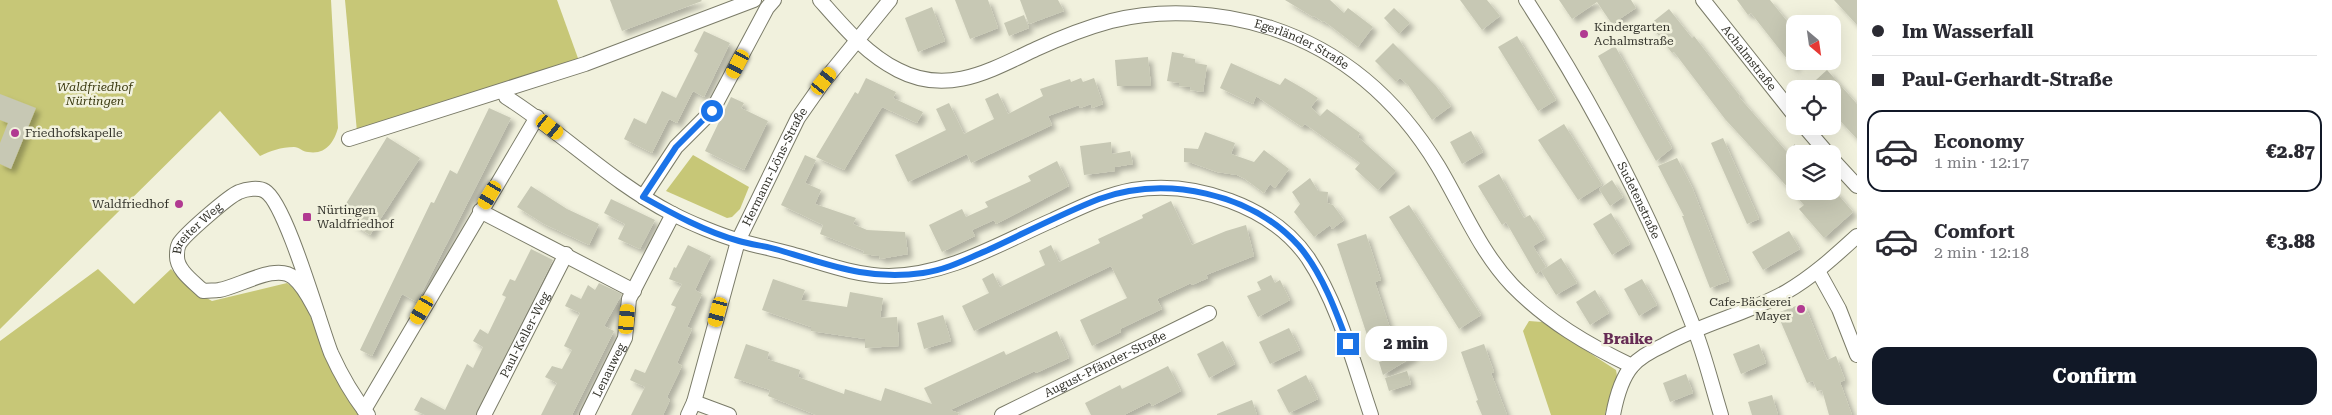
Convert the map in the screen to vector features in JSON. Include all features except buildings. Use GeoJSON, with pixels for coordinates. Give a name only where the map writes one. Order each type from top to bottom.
{"type":"FeatureCollection","features":[{"type":"Feature","properties":{"kind":"street"},"geometry":{"type":"LineString","coordinates":[[349,139],[585,64],[754,0]]}},
{"type":"Feature","properties":{"kind":"street"},"geometry":{"type":"LineString","coordinates":[[643,197],[676,147],[712,111],[767,8],[774,0]]}},
{"type":"Feature","properties":{"kind":"street","name":"Egerländer Straße"},"geometry":{"type":"LineString","coordinates":[[820,0],[856,41],[898,71],[926,79],[951,81],[974,76],[997,69],[1075,32],[1114,20],[1155,15],[1196,14],[1235,19],[1279,32],[1332,55],[1355,70],[1402,114],[1438,167],[1491,259],[1512,284],[1573,336],[1632,366]]}},
{"type":"Feature","properties":{"kind":"street","name":"Hermann-Löns-Straße"},"geometry":{"type":"LineString","coordinates":[[691,409],[738,241],[798,118],[824,81],[890,0]]}},
{"type":"Feature","properties":{"kind":"street","name":"Sudetenstraße"},"geometry":{"type":"LineString","coordinates":[[1526,0],[1564,58],[1612,144],[1658,240],[1695,329],[1721,415]]}},
{"type":"Feature","properties":{"kind":"street","name":"Achalmstraße"},"geometry":{"type":"LineString","coordinates":[[1703,0],[1786,105]]}},
{"type":"Feature","properties":{"kind":"street"},"geometry":{"type":"LineString","coordinates":[[506,97],[537,117],[589,159],[643,197],[673,214],[738,241],[777,250],[855,273],[888,276],[924,273],[954,266],[1100,199],[1134,190],[1180,188],[1210,194],[1264,218],[1290,237],[1309,259],[1336,309],[1371,415]]}},
{"type":"Feature","properties":{"kind":"street"},"geometry":{"type":"LineString","coordinates":[[366,412],[480,211],[537,117]]}},
{"type":"Feature","properties":{"kind":"street"},"geometry":{"type":"LineString","coordinates":[[1812,135],[1820,145]]}},
{"type":"Feature","properties":{"kind":"street"},"geometry":{"type":"LineString","coordinates":[[1841,169],[1857,186]]}},
{"type":"Feature","properties":{"kind":"street","name":"Breiter Weg"},"geometry":{"type":"LineString","coordinates":[[318,314],[300,284],[293,276],[284,272],[274,273],[220,290],[203,291],[188,278],[176,257],[180,243],[226,198],[240,191],[252,189],[265,191],[275,202],[286,225],[338,366],[346,383],[366,412]]}},
{"type":"Feature","properties":{"kind":"street"},"geometry":{"type":"LineString","coordinates":[[480,211],[634,291]]}},
{"type":"Feature","properties":{"kind":"street","name":"Lenauweg"},"geometry":{"type":"LineString","coordinates":[[587,415],[625,338],[628,300],[673,214]]}},
{"type":"Feature","properties":{"kind":"street"},"geometry":{"type":"LineString","coordinates":[[1613,415],[1616,400],[1632,366],[1649,352],[1695,329],[1760,305],[1786,292],[1818,271],[1857,236]]}},
{"type":"Feature","properties":{"kind":"street","name":"Paul-Keller-Weg"},"geometry":{"type":"LineString","coordinates":[[484,415],[566,254]]}},
{"type":"Feature","properties":{"kind":"street"},"geometry":{"type":"LineString","coordinates":[[1818,271],[1839,309],[1857,355]]}},
{"type":"Feature","properties":{"kind":"street","name":"August-Pfänder-Straße"},"geometry":{"type":"LineString","coordinates":[[1002,415],[1209,313]]}},
{"type":"Feature","properties":{"kind":"street"},"geometry":{"type":"LineString","coordinates":[[691,409],[729,415]]}},
{"type":"Feature","properties":{"kind":"green space","name":"Waldfriedhof Nürtingen"},"geometry":{"type":"Polygon","coordinates":[[[0,0],[331,0],[338,128],[331,143],[320,151],[306,152],[296,147],[289,147],[260,156],[220,111],[0,329],[0,0]]]}},
{"type":"Feature","properties":{"kind":"green space"},"geometry":{"type":"Polygon","coordinates":[[[345,0],[557,0],[579,61],[357,132],[345,0]]]}},
{"type":"Feature","properties":{"kind":"green space"},"geometry":{"type":"Polygon","coordinates":[[[693,155],[749,187],[740,209],[732,217],[727,218],[666,191],[693,155]]]}},
{"type":"Feature","properties":{"kind":"green space"},"geometry":{"type":"Polygon","coordinates":[[[98,269],[134,304],[171,269],[194,291],[212,301],[287,283],[300,293],[346,397],[359,415],[0,415],[0,341],[98,269]]]}},
{"type":"Feature","properties":{"kind":"green space"},"geometry":{"type":"Polygon","coordinates":[[[1529,321],[1542,322],[1616,370],[1615,387],[1605,415],[1551,415],[1523,331],[1529,321]]]}},
{"type":"Feature","properties":{"kind":"place","name":"Kindergarten Achalmstraße"},"geometry":{"type":"Point","coordinates":[1584,34]}},
{"type":"Feature","properties":{"kind":"place","name":"Friedhofskapelle"},"geometry":{"type":"Point","coordinates":[15,133]}},
{"type":"Feature","properties":{"kind":"place","name":"Waldfriedhof"},"geometry":{"type":"Point","coordinates":[179,204]}},
{"type":"Feature","properties":{"kind":"place","name":"Nürtingen Waldfriedhof"},"geometry":{"type":"Point","coordinates":[307,217]}},
{"type":"Feature","properties":{"kind":"place","name":"Cafe-Bäckerei Mayer"},"geometry":{"type":"Point","coordinates":[1801,309]}},
{"type":"Feature","properties":{"kind":"district","name":"Braike"},"geometry":{"type":"Point","coordinates":[1628,339]}},
{"type":"Feature","properties":{"kind":"route"},"geometry":{"type":"LineString","coordinates":[[712,111],[676,147],[643,197],[673,214],[738,241],[777,250],[855,273],[888,276],[924,273],[954,266],[1100,199],[1134,190],[1180,188],[1210,194],[1232,202],[1264,218],[1290,237],[1309,259],[1336,309],[1348,344]]}}]}
